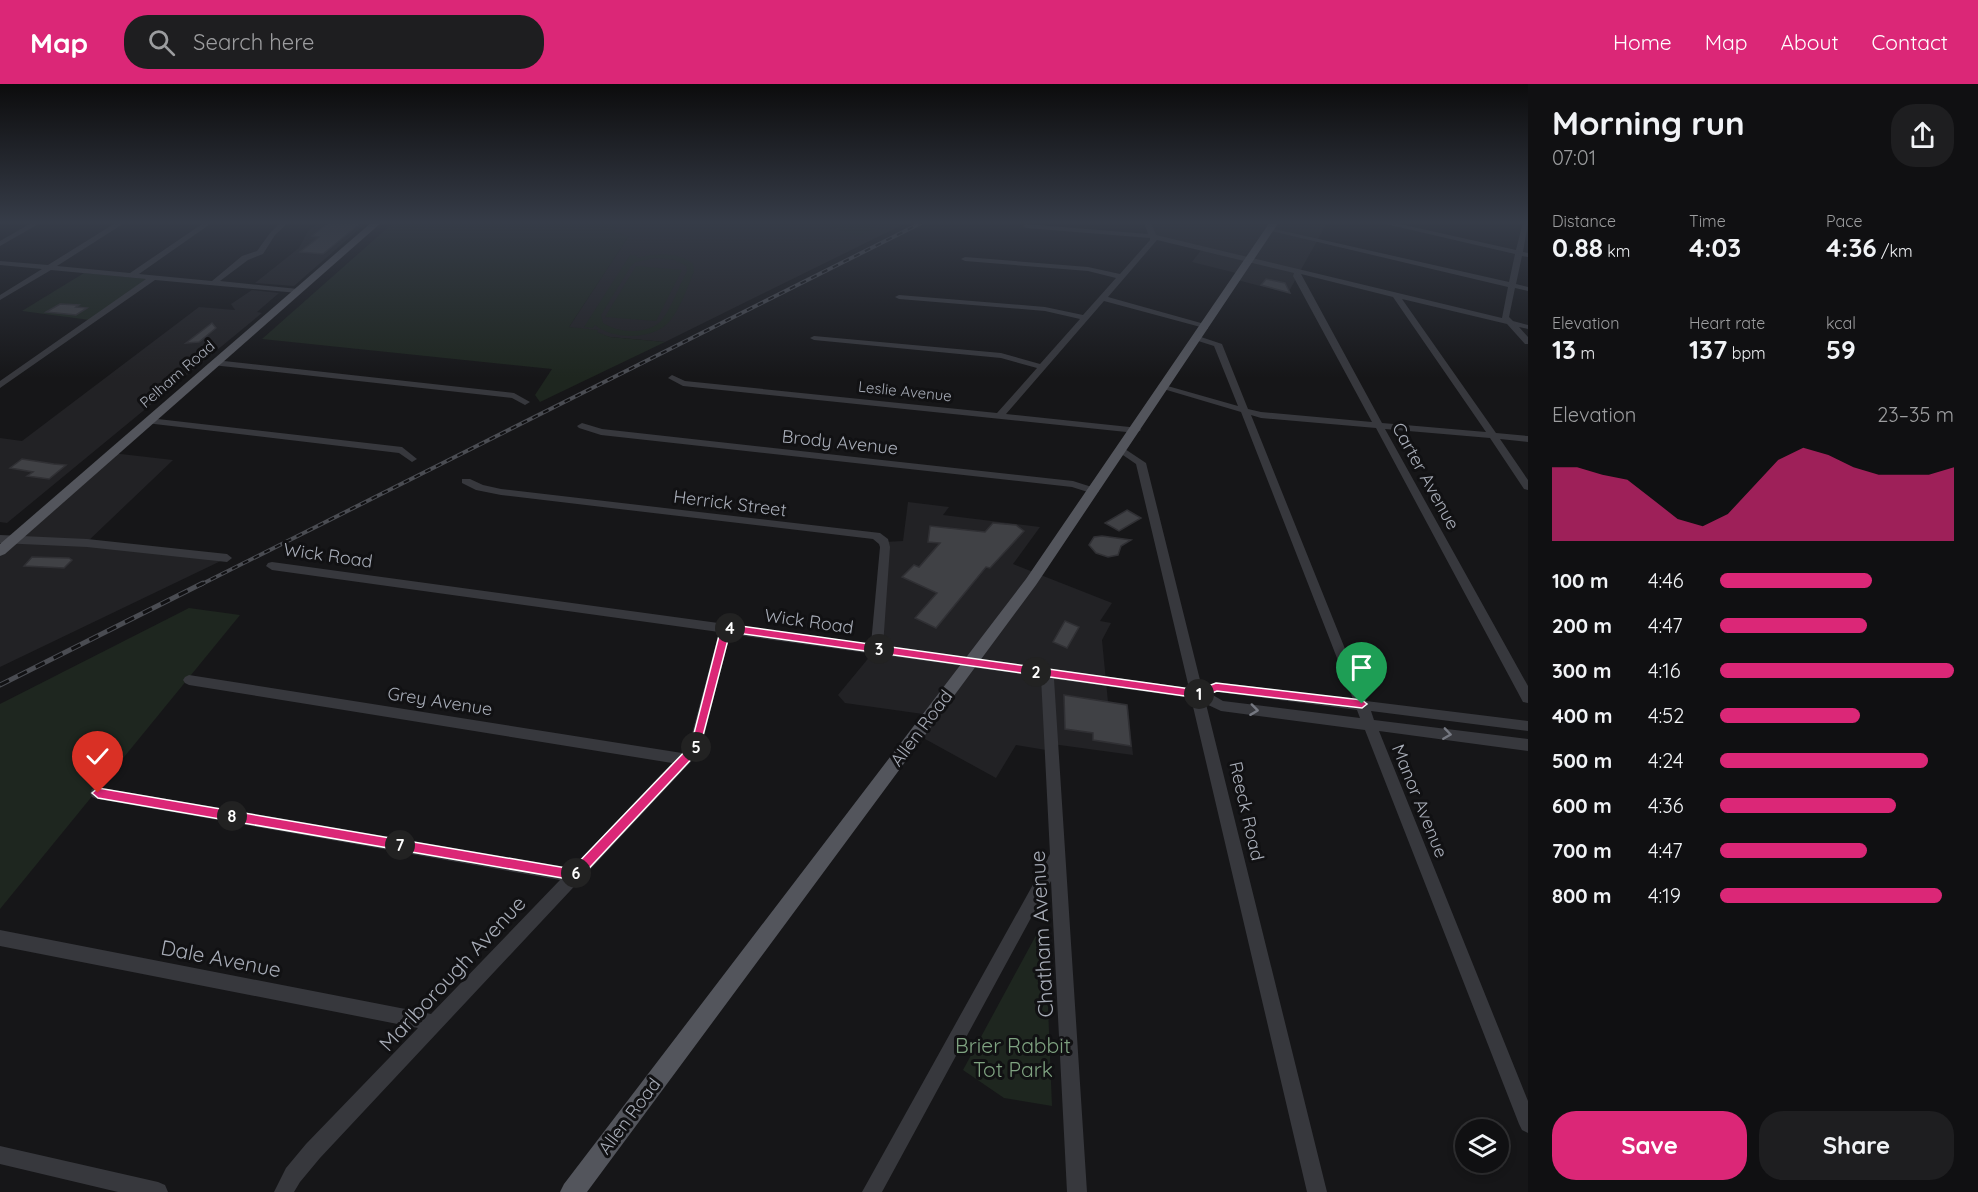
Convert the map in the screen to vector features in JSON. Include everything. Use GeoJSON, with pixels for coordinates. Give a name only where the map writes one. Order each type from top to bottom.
{"type":"FeatureCollection","features":[{"type":"Feature","properties":{"kind":"main road","name":"Pelham Road"},"geometry":{"type":"LineString","coordinates":[[0,551],[6,540],[318,274]]}},
{"type":"Feature","properties":{"kind":"main road","name":"Allen Road"},"geometry":{"type":"LineString","coordinates":[[572,1192],[1031,582],[1241,274]]}},
{"type":"Feature","properties":{"kind":"street"},"geometry":{"type":"LineString","coordinates":[[0,298],[38,274]]}},
{"type":"Feature","properties":{"kind":"street"},"geometry":{"type":"LineString","coordinates":[[119,274],[298,291]]}},
{"type":"Feature","properties":{"kind":"street"},"geometry":{"type":"LineString","coordinates":[[214,283],[226,274]]}},
{"type":"Feature","properties":{"kind":"street"},"geometry":{"type":"LineString","coordinates":[[1107,274],[1121,277]]}},
{"type":"Feature","properties":{"kind":"street"},"geometry":{"type":"LineString","coordinates":[[1000,415],[1124,274]]}},
{"type":"Feature","properties":{"kind":"street","name":"Carter Avenue"},"geometry":{"type":"LineString","coordinates":[[1297,274],[1528,698]]}},
{"type":"Feature","properties":{"kind":"street"},"geometry":{"type":"LineString","coordinates":[[1309,274],[1528,327]]}},
{"type":"Feature","properties":{"kind":"street"},"geometry":{"type":"LineString","coordinates":[[1466,274],[1528,289]]}},
{"type":"Feature","properties":{"kind":"street"},"geometry":{"type":"LineString","coordinates":[[1514,274],[1505,317],[1528,342]]}},
{"type":"Feature","properties":{"kind":"street"},"geometry":{"type":"LineString","coordinates":[[0,385],[154,277]]}},
{"type":"Feature","properties":{"kind":"street"},"geometry":{"type":"LineString","coordinates":[[1395,294],[1528,487]]}},
{"type":"Feature","properties":{"kind":"street"},"geometry":{"type":"LineString","coordinates":[[899,297],[1045,309],[1085,318]]}},
{"type":"Feature","properties":{"kind":"street"},"geometry":{"type":"LineString","coordinates":[[1102,298],[1201,332]]}},
{"type":"Feature","properties":{"kind":"street","name":"Manor Avenue"},"geometry":{"type":"LineString","coordinates":[[1201,332],[1218,344],[1528,1124]]}},
{"type":"Feature","properties":{"kind":"street"},"geometry":{"type":"LineString","coordinates":[[814,338],[1001,356],[1042,367]]}},
{"type":"Feature","properties":{"kind":"street"},"geometry":{"type":"LineString","coordinates":[[215,363],[514,396],[525,402]]}},
{"type":"Feature","properties":{"kind":"street","name":"Leslie Avenue"},"geometry":{"type":"LineString","coordinates":[[672,378],[683,383],[1136,430]]}},
{"type":"Feature","properties":{"kind":"street"},"geometry":{"type":"LineString","coordinates":[[1164,388],[1261,416],[1528,439]]}},
{"type":"Feature","properties":{"kind":"street"},"geometry":{"type":"LineString","coordinates":[[148,421],[402,450],[412,459]]}},
{"type":"Feature","properties":{"kind":"street","name":"Brody Avenue"},"geometry":{"type":"LineString","coordinates":[[582,426],[601,432],[1072,484],[1094,491]]}},
{"type":"Feature","properties":{"kind":"street","name":"Reeck Road"},"geometry":{"type":"LineString","coordinates":[[1122,451],[1141,463],[1199,694],[1317,1192]]}},
{"type":"Feature","properties":{"kind":"street","name":"Herrick Street"},"geometry":{"type":"LineString","coordinates":[[466,481],[480,488],[501,492],[876,536],[885,547],[876,649]]}},
{"type":"Feature","properties":{"kind":"street"},"geometry":{"type":"LineString","coordinates":[[6,540],[80,542],[227,558]]}},
{"type":"Feature","properties":{"kind":"street","name":"Wick Road"},"geometry":{"type":"LineString","coordinates":[[272,566],[1199,694],[1221,706],[1528,745]]}},
{"type":"Feature","properties":{"kind":"street","name":"Marlborough Avenue"},"geometry":{"type":"LineString","coordinates":[[284,1192],[293,1175],[313,1151],[695,748],[726,628]]}},
{"type":"Feature","properties":{"kind":"street","name":"Chatham Avenue"},"geometry":{"type":"LineString","coordinates":[[1047,673],[1077,1192]]}},
{"type":"Feature","properties":{"kind":"street","name":"Grey Avenue"},"geometry":{"type":"LineString","coordinates":[[189,680],[685,759]]}},
{"type":"Feature","properties":{"kind":"street","name":"Wick Road"},"geometry":{"type":"LineString","coordinates":[[1199,694],[1216,687],[1528,726]]}},
{"type":"Feature","properties":{"kind":"street"},"geometry":{"type":"LineString","coordinates":[[98,793],[574,875]]}},
{"type":"Feature","properties":{"kind":"street"},"geometry":{"type":"LineString","coordinates":[[872,1192],[1058,855]]}},
{"type":"Feature","properties":{"kind":"street","name":"Dale Avenue"},"geometry":{"type":"LineString","coordinates":[[0,938],[434,1023]]}},
{"type":"Feature","properties":{"kind":"street"},"geometry":{"type":"LineString","coordinates":[[0,1155],[158,1192]]}},
{"type":"Feature","properties":{"kind":"shaded area"},"geometry":{"type":"Polygon","coordinates":[[[267,274],[308,274],[294,286],[255,283],[267,274]]]}},
{"type":"Feature","properties":{"kind":"shaded area"},"geometry":{"type":"Polygon","coordinates":[[[604,274],[803,274],[665,342],[610,337],[569,327],[604,274]]]}},
{"type":"Feature","properties":{"kind":"shaded area"},"geometry":{"type":"Polygon","coordinates":[[[1240,274],[1299,274],[1288,293],[1237,280],[1240,274]]]}},
{"type":"Feature","properties":{"kind":"shaded area"},"geometry":{"type":"Polygon","coordinates":[[[252,290],[279,293],[257,312],[262,313],[7,523],[0,522],[0,438],[22,441],[199,307],[235,310],[231,304],[252,290]]]}},
{"type":"Feature","properties":{"kind":"shaded area"},"geometry":{"type":"Polygon","coordinates":[[[112,453],[173,460],[87,542],[227,558],[0,667],[0,551],[112,453]]]}},
{"type":"Feature","properties":{"kind":"shaded area"},"geometry":{"type":"Polygon","coordinates":[[[908,502],[949,507],[943,515],[1040,527],[1013,564],[1112,603],[1100,621],[1111,623],[1102,640],[1108,702],[1128,705],[1133,755],[1052,744],[1052,751],[1016,745],[996,778],[916,734],[930,715],[845,703],[838,695],[876,649],[884,542],[903,541],[908,502]]]}},
{"type":"Feature","properties":{"kind":"green space"},"geometry":{"type":"Polygon","coordinates":[[[83,274],[147,279],[90,320],[22,311],[83,274]]]}},
{"type":"Feature","properties":{"kind":"green space"},"geometry":{"type":"Polygon","coordinates":[[[336,274],[604,274],[569,327],[598,330],[597,332],[610,337],[665,342],[540,402],[535,395],[552,369],[262,339],[336,274]]]}},
{"type":"Feature","properties":{"kind":"green space"},"geometry":{"type":"Polygon","coordinates":[[[618,274],[626,274],[601,315],[603,323],[616,329],[632,331],[648,329],[661,321],[686,274],[693,274],[680,305],[673,317],[662,328],[633,336],[612,333],[595,325],[593,328],[584,327],[618,274]]]}},
{"type":"Feature","properties":{"kind":"green space"},"geometry":{"type":"Polygon","coordinates":[[[631,274],[680,274],[656,321],[605,317],[631,274]]]}},
{"type":"Feature","properties":{"kind":"green space"},"geometry":{"type":"Polygon","coordinates":[[[189,608],[240,615],[0,909],[0,704],[189,608]]]}},
{"type":"Feature","properties":{"kind":"green space","name":"Brier Rabbit Tot Park"},"geometry":{"type":"Polygon","coordinates":[[[1040,928],[1045,932],[1052,1106],[1004,1098],[963,1070],[1040,928]]]}},
{"type":"Feature","properties":{"kind":"building"},"geometry":{"type":"Polygon","coordinates":[[[1266,279],[1285,283],[1290,293],[1261,285],[1266,279]]]}},
{"type":"Feature","properties":{"kind":"building"},"geometry":{"type":"Polygon","coordinates":[[[60,304],[87,308],[76,315],[46,312],[60,304]]]}},
{"type":"Feature","properties":{"kind":"building"},"geometry":{"type":"Polygon","coordinates":[[[212,323],[216,328],[199,342],[186,343],[212,323]]]}},
{"type":"Feature","properties":{"kind":"building"},"geometry":{"type":"Polygon","coordinates":[[[22,459],[66,465],[49,479],[27,476],[33,472],[10,468],[22,459]]]}},
{"type":"Feature","properties":{"kind":"building"},"geometry":{"type":"Polygon","coordinates":[[[1127,510],[1141,518],[1119,531],[1105,523],[1127,510]]]}},
{"type":"Feature","properties":{"kind":"building"},"geometry":{"type":"Polygon","coordinates":[[[993,523],[1016,525],[1024,531],[990,568],[986,567],[936,628],[915,618],[937,593],[902,577],[914,565],[919,567],[940,543],[928,542],[930,526],[985,532],[993,523]]]}},
{"type":"Feature","properties":{"kind":"building"},"geometry":{"type":"Polygon","coordinates":[[[1094,537],[1131,540],[1121,546],[1118,555],[1108,557],[1096,553],[1089,545],[1094,537]]]}},
{"type":"Feature","properties":{"kind":"building"},"geometry":{"type":"Polygon","coordinates":[[[32,557],[72,560],[64,568],[24,566],[32,557]]]}},
{"type":"Feature","properties":{"kind":"building"},"geometry":{"type":"Polygon","coordinates":[[[1065,621],[1079,627],[1067,648],[1053,642],[1065,621]]]}},
{"type":"Feature","properties":{"kind":"building"},"geometry":{"type":"Polygon","coordinates":[[[1064,695],[1127,705],[1131,746],[1093,740],[1093,733],[1065,729],[1064,695]]]}},
{"type":"Feature","properties":{"kind":"railway"},"geometry":{"type":"LineString","coordinates":[[200,585],[820,274]]}},
{"type":"Feature","properties":{"kind":"railway"},"geometry":{"type":"LineString","coordinates":[[0,685],[203,583]]}},
{"type":"Feature","properties":{"kind":"route"},"geometry":{"type":"LineString","coordinates":[[98,793],[574,875],[695,748],[723,647],[726,628],[1199,694],[1216,687],[1362,704]]}}]}
